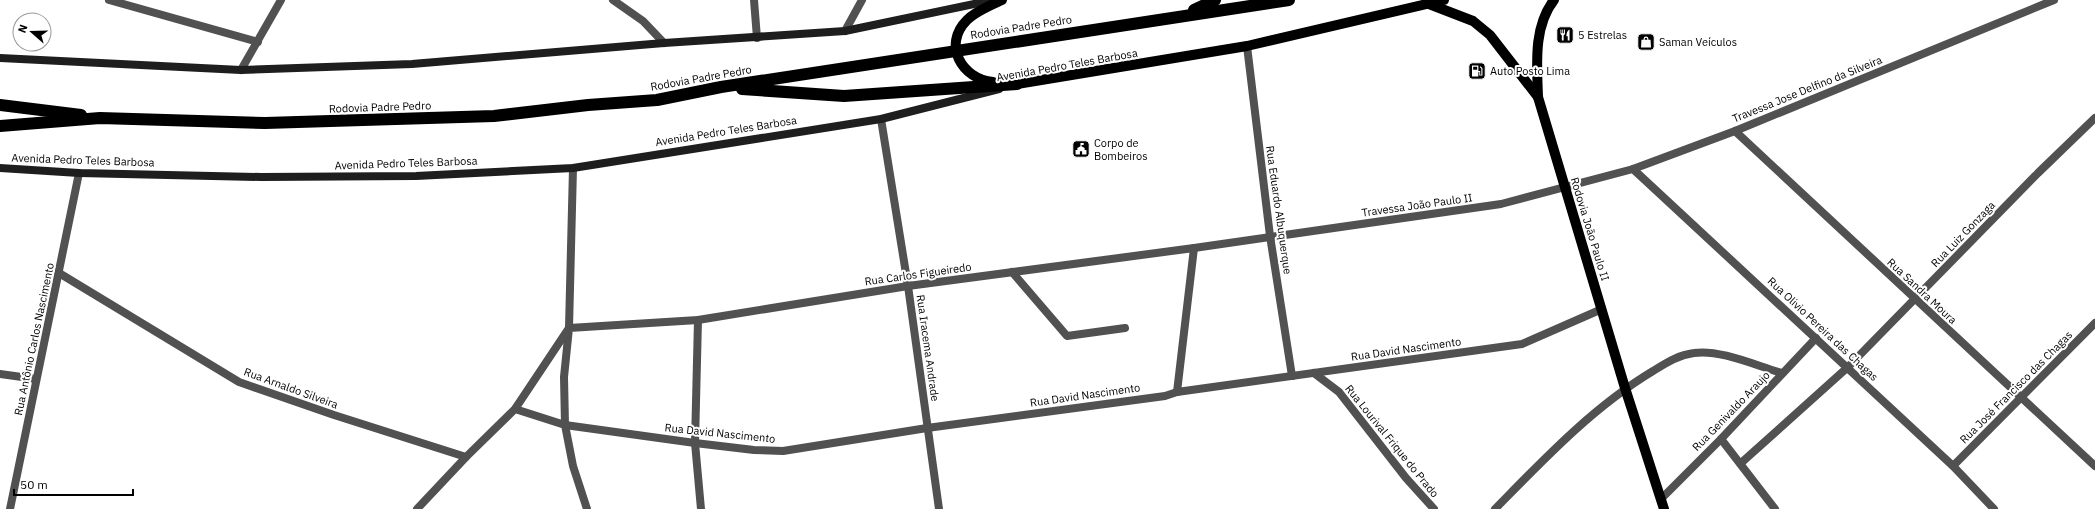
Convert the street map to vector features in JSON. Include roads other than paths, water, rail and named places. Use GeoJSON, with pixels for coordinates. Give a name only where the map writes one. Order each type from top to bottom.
{"type":"FeatureCollection","features":[{"type":"Feature","properties":{"kind":"highway"},"geometry":{"type":"LineString","coordinates":[[1184,16],[1215,0]]}},
{"type":"Feature","properties":{"kind":"highway","name":"Rodovia Padre Pedro"},"geometry":{"type":"LineString","coordinates":[[0,113],[106,119],[265,123],[494,116],[588,104],[657,100],[721,87],[1288,0]]}},
{"type":"Feature","properties":{"kind":"highway"},"geometry":{"type":"LineString","coordinates":[[721,87],[844,96],[1017,84]]}},
{"type":"Feature","properties":{"kind":"highway"},"geometry":{"type":"LineString","coordinates":[[0,104],[106,119]]}},
{"type":"Feature","properties":{"kind":"highway"},"geometry":{"type":"LineString","coordinates":[[0,126],[106,119]]}},
{"type":"Feature","properties":{"kind":"main road"},"geometry":{"type":"LineString","coordinates":[[1002,0],[968,20],[958,32],[956,50],[966,72],[982,81],[1017,84]]}},
{"type":"Feature","properties":{"kind":"main road","name":"Avenida Pedro Teles Barbosa"},"geometry":{"type":"LineString","coordinates":[[1017,84],[1247,46],[1444,0]]}},
{"type":"Feature","properties":{"kind":"main road"},"geometry":{"type":"LineString","coordinates":[[1538,97],[1536,49],[1549,7],[1554,0]]}},
{"type":"Feature","properties":{"kind":"main road","name":"Rodovia João Paulo II"},"geometry":{"type":"LineString","coordinates":[[1429,4],[1473,21],[1490,35],[1538,97],[1625,388],[1664,509]]}},
{"type":"Feature","properties":{"kind":"street"},"geometry":{"type":"LineString","coordinates":[[109,0],[258,42]]}},
{"type":"Feature","properties":{"kind":"street"},"geometry":{"type":"LineString","coordinates":[[241,70],[281,0]]}},
{"type":"Feature","properties":{"kind":"street"},"geometry":{"type":"LineString","coordinates":[[613,0],[643,21],[664,43]]}},
{"type":"Feature","properties":{"kind":"street"},"geometry":{"type":"LineString","coordinates":[[754,0],[757,38]]}},
{"type":"Feature","properties":{"kind":"street"},"geometry":{"type":"LineString","coordinates":[[844,31],[862,0]]}},
{"type":"Feature","properties":{"kind":"street"},"geometry":{"type":"LineString","coordinates":[[0,58],[241,70],[412,64],[664,43],[844,31],[993,0]]}},
{"type":"Feature","properties":{"kind":"street","name":"Travessa Jose Delfino da Silveira"},"geometry":{"type":"LineString","coordinates":[[1564,186],[1633,169],[1735,131],[2054,0]]}},
{"type":"Feature","properties":{"kind":"street","name":"Rua Eduardo Albuquerque"},"geometry":{"type":"LineString","coordinates":[[1247,46],[1270,236],[1292,376]]}},
{"type":"Feature","properties":{"kind":"street","name":"Avenida Pedro Teles Barbosa"},"geometry":{"type":"LineString","coordinates":[[0,168],[80,173],[261,177],[416,176],[573,168],[881,119],[1017,84]]}},
{"type":"Feature","properties":{"kind":"street","name":"Rua Luiz Gonzaga"},"geometry":{"type":"LineString","coordinates":[[1848,368],[2038,173],[2095,118]]}},
{"type":"Feature","properties":{"kind":"street","name":"Rua Iracema Andrade"},"geometry":{"type":"LineString","coordinates":[[881,119],[908,286],[939,509]]}},
{"type":"Feature","properties":{"kind":"street","name":"Rua Sandra Moura"},"geometry":{"type":"LineString","coordinates":[[1735,131],[2095,466]]}},
{"type":"Feature","properties":{"kind":"street"},"geometry":{"type":"LineString","coordinates":[[573,168],[569,328],[564,377],[565,425],[573,466],[587,509]]}},
{"type":"Feature","properties":{"kind":"street","name":"Rua Olivio Pereira das Chagas"},"geometry":{"type":"LineString","coordinates":[[1633,169],[1953,466],[1994,509]]}},
{"type":"Feature","properties":{"kind":"street","name":"Rua Antônio Carlos Nascimento"},"geometry":{"type":"LineString","coordinates":[[10,509],[80,173]]}},
{"type":"Feature","properties":{"kind":"street","name":"Travessa João Paulo II"},"geometry":{"type":"LineString","coordinates":[[1270,236],[1501,204],[1564,186]]}},
{"type":"Feature","properties":{"kind":"street","name":"Rua Carlos Figueiredo"},"geometry":{"type":"LineString","coordinates":[[569,328],[698,320],[908,286],[1194,248],[1270,236]]}},
{"type":"Feature","properties":{"kind":"street"},"geometry":{"type":"LineString","coordinates":[[1177,392],[1194,248]]}},
{"type":"Feature","properties":{"kind":"street"},"geometry":{"type":"LineString","coordinates":[[1012,272],[1067,336],[1125,328]]}},
{"type":"Feature","properties":{"kind":"street","name":"Rua Arnaldo Silveira"},"geometry":{"type":"LineString","coordinates":[[60,273],[239,382],[466,458]]}},
{"type":"Feature","properties":{"kind":"street","name":"Rua David Nascimento"},"geometry":{"type":"LineString","coordinates":[[515,409],[565,425],[695,443],[754,450],[783,451],[927,428],[1165,396],[1177,392],[1522,344],[1602,309]]}},
{"type":"Feature","properties":{"kind":"street"},"geometry":{"type":"LineString","coordinates":[[698,320],[695,443],[701,509]]}},
{"type":"Feature","properties":{"kind":"street","name":"Rua José Francisco das Chagas"},"geometry":{"type":"LineString","coordinates":[[1953,466],[2095,322]]}},
{"type":"Feature","properties":{"kind":"street"},"geometry":{"type":"LineString","coordinates":[[417,509],[515,409],[569,328]]}},
{"type":"Feature","properties":{"kind":"street","name":"Rua Genivaldo Araujo"},"geometry":{"type":"LineString","coordinates":[[1661,499],[1721,439],[1816,338]]}},
{"type":"Feature","properties":{"kind":"street"},"geometry":{"type":"LineString","coordinates":[[1495,509],[1545,458],[1625,388],[1674,358],[1694,353],[1711,352],[1782,373]]}},
{"type":"Feature","properties":{"kind":"street"},"geometry":{"type":"LineString","coordinates":[[1741,463],[1848,368]]}},
{"type":"Feature","properties":{"kind":"street","name":"Rua Lourival Frique do Prado"},"geometry":{"type":"LineString","coordinates":[[1314,373],[1339,392],[1406,478],[1434,509]]}},
{"type":"Feature","properties":{"kind":"street"},"geometry":{"type":"LineString","coordinates":[[0,374],[36,379]]}},
{"type":"Feature","properties":{"kind":"street"},"geometry":{"type":"LineString","coordinates":[[1721,439],[1775,509]]}},
{"type":"Feature","properties":{"kind":"place","name":"5 Estrelas"},"geometry":{"type":"Point","coordinates":[1565,35]}},
{"type":"Feature","properties":{"kind":"place","name":"Saman Veículos"},"geometry":{"type":"Point","coordinates":[1646,42]}},
{"type":"Feature","properties":{"kind":"place","name":"Auto Posto Lima"},"geometry":{"type":"Point","coordinates":[1477,71]}},
{"type":"Feature","properties":{"kind":"place","name":"Corpo de Bombeiros"},"geometry":{"type":"Point","coordinates":[1081,149]}}]}
